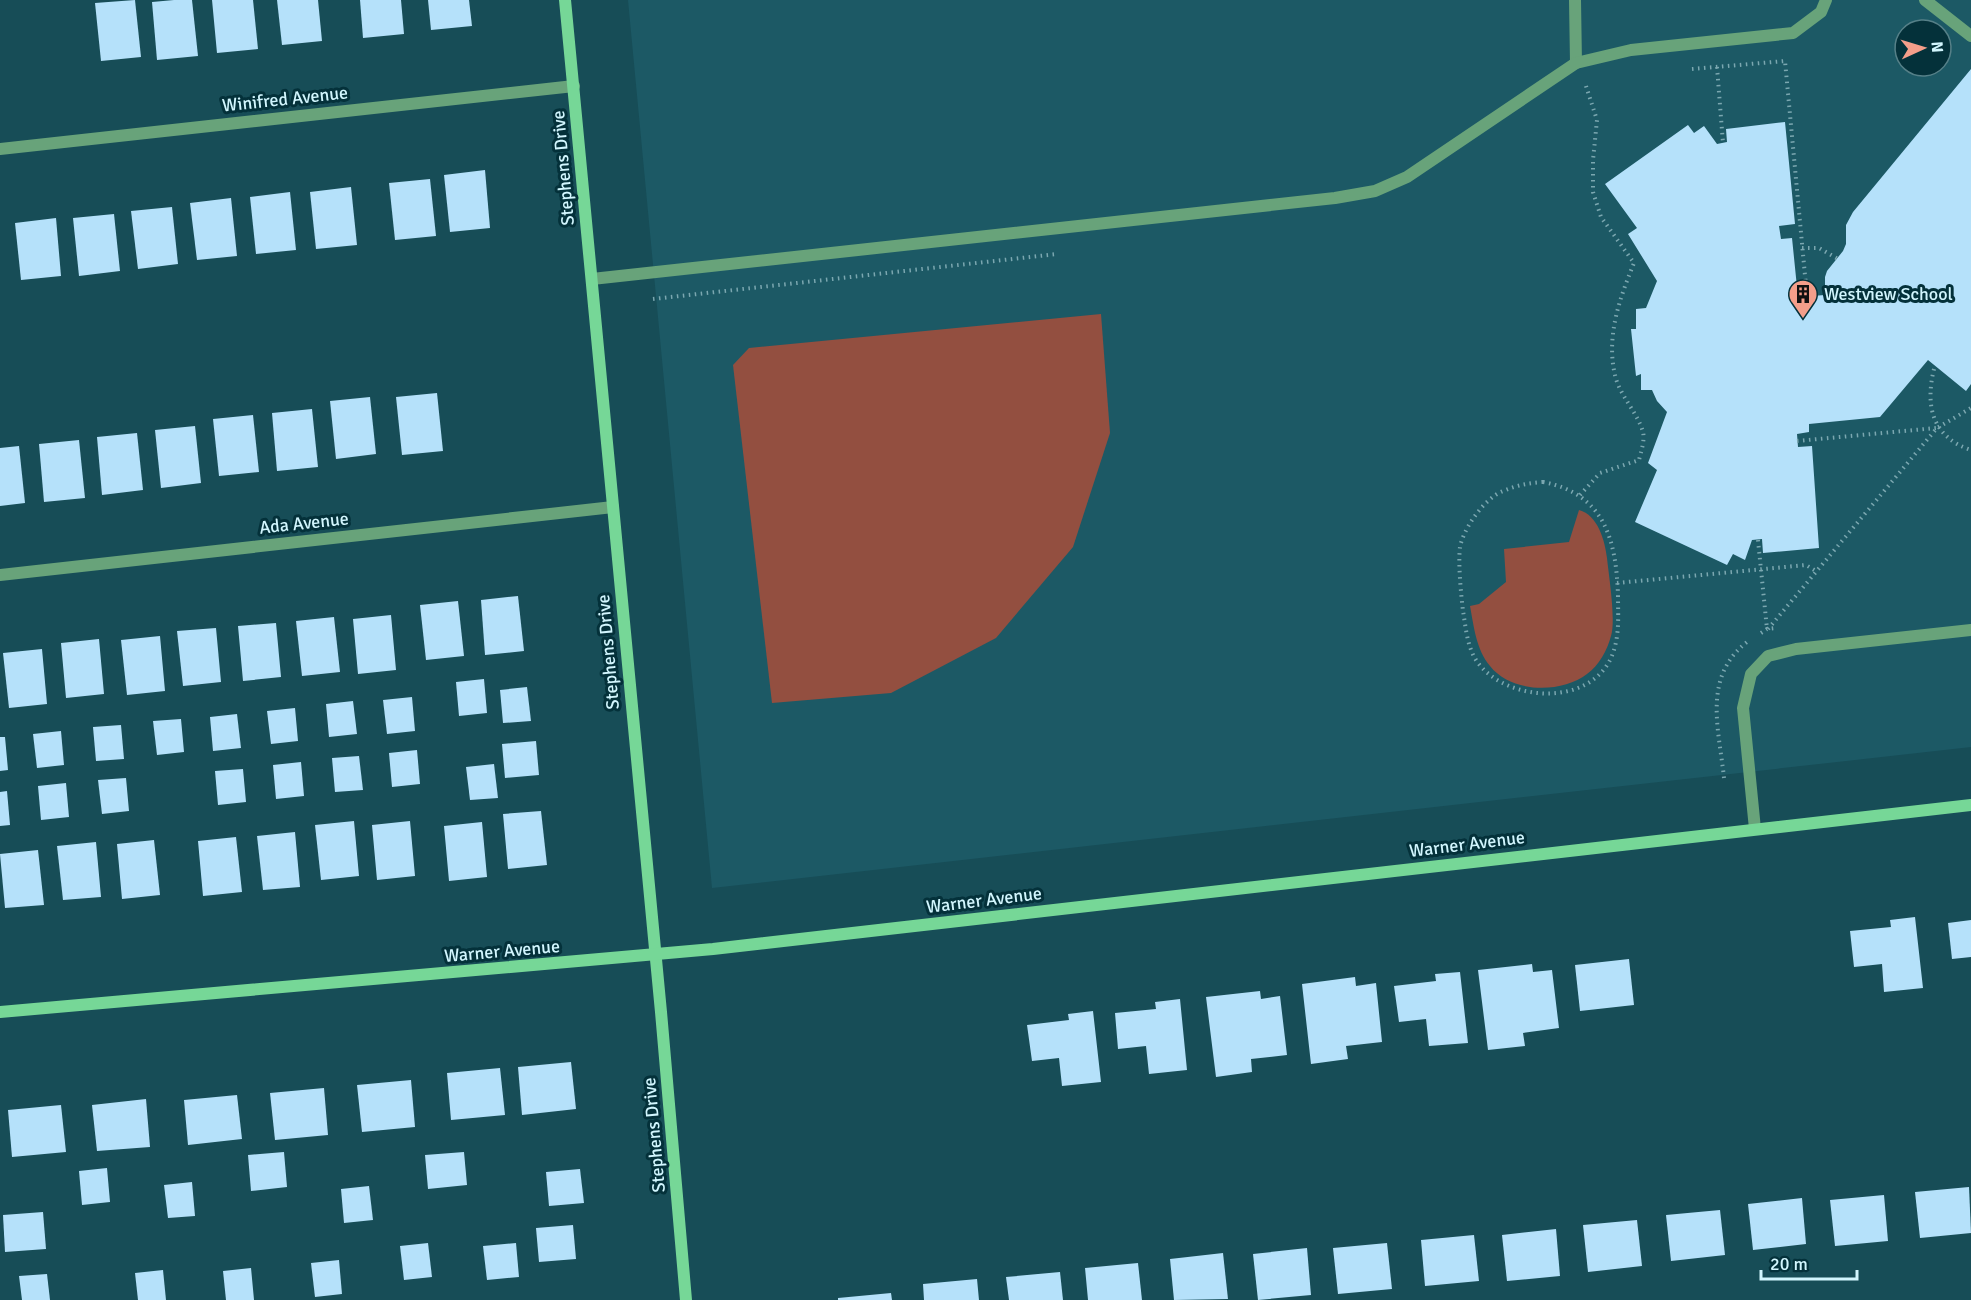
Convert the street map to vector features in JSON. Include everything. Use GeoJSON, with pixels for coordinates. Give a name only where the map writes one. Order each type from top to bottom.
{"type":"FeatureCollection","features":[{"type":"Feature","properties":{"kind":"street","name":"Stephens Drive"},"geometry":{"type":"LineString","coordinates":[[565,0],[656,956],[686,1300]]}},
{"type":"Feature","properties":{"kind":"street"},"geometry":{"type":"LineString","coordinates":[[1575,0],[1576,63]]}},
{"type":"Feature","properties":{"kind":"street"},"geometry":{"type":"LineString","coordinates":[[592,279],[1323,200],[1375,190],[1407,177],[1576,63],[1630,50],[1793,33],[1821,12],[1826,0]]}},
{"type":"Feature","properties":{"kind":"street"},"geometry":{"type":"LineString","coordinates":[[1925,0],[1971,36]]}},
{"type":"Feature","properties":{"kind":"street","name":"Winifred Avenue"},"geometry":{"type":"LineString","coordinates":[[0,149],[574,86]]}},
{"type":"Feature","properties":{"kind":"street","name":"Ada Avenue"},"geometry":{"type":"LineString","coordinates":[[0,575],[613,507]]}},
{"type":"Feature","properties":{"kind":"street"},"geometry":{"type":"LineString","coordinates":[[1755,829],[1743,708],[1751,674],[1768,656],[1796,649],[1971,630]]}},
{"type":"Feature","properties":{"kind":"street","name":"Warner Avenue"},"geometry":{"type":"LineString","coordinates":[[0,1012],[656,956],[1971,805]]}},
{"type":"Feature","properties":{"kind":"path"},"geometry":{"type":"LineString","coordinates":[[1785,61],[1807,297]]}},
{"type":"Feature","properties":{"kind":"path"},"geometry":{"type":"LineString","coordinates":[[1717,67],[1723,143]]}},
{"type":"Feature","properties":{"kind":"path"},"geometry":{"type":"LineString","coordinates":[[1580,495],[1599,473],[1639,460],[1643,434],[1617,380],[1612,354],[1614,321],[1621,293],[1634,263],[1601,217],[1593,192],[1597,120],[1586,86]]}},
{"type":"Feature","properties":{"kind":"path"},"geometry":{"type":"LineString","coordinates":[[1802,248],[1819,248],[1838,259]]}},
{"type":"Feature","properties":{"kind":"path"},"geometry":{"type":"LineString","coordinates":[[1934,369],[1930,385],[1932,410],[1937,428],[1971,450]]}},
{"type":"Feature","properties":{"kind":"path"},"geometry":{"type":"LineString","coordinates":[[1758,540],[1767,630],[1937,428],[1971,408]]}},
{"type":"Feature","properties":{"kind":"path"},"geometry":{"type":"LineString","coordinates":[[1797,441],[1937,428]]}},
{"type":"Feature","properties":{"kind":"path"},"geometry":{"type":"LineString","coordinates":[[1543,482],[1563,486],[1580,495],[1600,516],[1611,539],[1617,583],[1619,636],[1610,660],[1597,676],[1579,688],[1540,694],[1515,690],[1495,678],[1478,662],[1467,641],[1460,547],[1469,523],[1481,508],[1500,492],[1523,484],[1543,482]]}},
{"type":"Feature","properties":{"kind":"path"},"geometry":{"type":"LineString","coordinates":[[1617,583],[1806,565],[1816,571]]}},
{"type":"Feature","properties":{"kind":"shaded area"},"geometry":{"type":"Polygon","coordinates":[[[628,0],[1971,0],[1971,747],[712,888],[628,0]]]}},
{"type":"Feature","properties":{"kind":"shaded area"},"geometry":{"type":"Polygon","coordinates":[[[1101,314],[1110,433],[1073,547],[996,638],[891,693],[772,703],[733,365],[749,348],[1101,314]]]}},
{"type":"Feature","properties":{"kind":"shaded area"},"geometry":{"type":"Polygon","coordinates":[[[1579,510],[1586,513],[1596,523],[1606,551],[1612,598],[1611,636],[1599,662],[1576,681],[1550,687],[1523,686],[1499,675],[1485,659],[1476,638],[1470,606],[1479,604],[1506,582],[1504,549],[1569,542],[1579,510]]]}},
{"type":"Feature","properties":{"kind":"building"},"geometry":{"type":"Polygon","coordinates":[[[135,0],[141,57],[101,61],[95,3],[135,0]]]}},
{"type":"Feature","properties":{"kind":"building"},"geometry":{"type":"Polygon","coordinates":[[[192,0],[198,56],[157,60],[152,2],[192,0]]]}},
{"type":"Feature","properties":{"kind":"building"},"geometry":{"type":"Polygon","coordinates":[[[212,0],[253,0],[258,49],[217,53],[212,0]]]}},
{"type":"Feature","properties":{"kind":"building"},"geometry":{"type":"Polygon","coordinates":[[[277,0],[318,0],[322,41],[282,45],[277,0]]]}},
{"type":"Feature","properties":{"kind":"building"},"geometry":{"type":"Polygon","coordinates":[[[360,0],[401,0],[404,34],[363,38],[360,0]]]}},
{"type":"Feature","properties":{"kind":"building"},"geometry":{"type":"Polygon","coordinates":[[[428,0],[469,0],[472,26],[431,30],[428,0]]]}},
{"type":"Feature","properties":{"kind":"building","name":"Westview School"},"geometry":{"type":"Polygon","coordinates":[[[1971,69],[1971,384],[1966,391],[1928,360],[1880,417],[1809,424],[1809,432],[1797,434],[1798,447],[1812,446],[1819,548],[1763,553],[1762,539],[1752,540],[1745,560],[1733,554],[1727,565],[1635,522],[1657,470],[1648,463],[1667,412],[1657,401],[1652,390],[1641,390],[1641,374],[1636,376],[1631,329],[1636,329],[1636,309],[1646,308],[1657,281],[1628,234],[1637,228],[1605,184],[1688,125],[1694,133],[1704,126],[1717,144],[1727,142],[1726,129],[1785,122],[1795,224],[1779,226],[1781,239],[1792,238],[1798,297],[1825,295],[1827,271],[1843,251],[1846,244],[1846,225],[1853,212],[1971,69]]]}},
{"type":"Feature","properties":{"kind":"building"},"geometry":{"type":"Polygon","coordinates":[[[485,170],[490,228],[450,232],[444,175],[485,170]]]}},
{"type":"Feature","properties":{"kind":"building"},"geometry":{"type":"Polygon","coordinates":[[[430,179],[436,236],[395,240],[389,183],[430,179]]]}},
{"type":"Feature","properties":{"kind":"building"},"geometry":{"type":"Polygon","coordinates":[[[351,187],[357,245],[316,249],[310,192],[351,187]]]}},
{"type":"Feature","properties":{"kind":"building"},"geometry":{"type":"Polygon","coordinates":[[[290,192],[296,250],[256,254],[250,197],[290,192]]]}},
{"type":"Feature","properties":{"kind":"building"},"geometry":{"type":"Polygon","coordinates":[[[231,198],[237,256],[197,260],[190,203],[231,198]]]}},
{"type":"Feature","properties":{"kind":"building"},"geometry":{"type":"Polygon","coordinates":[[[172,207],[178,264],[138,269],[131,211],[172,207]]]}},
{"type":"Feature","properties":{"kind":"building"},"geometry":{"type":"Polygon","coordinates":[[[114,214],[120,271],[79,276],[73,218],[114,214]]]}},
{"type":"Feature","properties":{"kind":"building"},"geometry":{"type":"Polygon","coordinates":[[[56,218],[61,276],[21,280],[15,223],[56,218]]]}},
{"type":"Feature","properties":{"kind":"building"},"geometry":{"type":"Polygon","coordinates":[[[437,393],[443,451],[402,455],[396,397],[437,393]]]}},
{"type":"Feature","properties":{"kind":"building"},"geometry":{"type":"Polygon","coordinates":[[[370,397],[376,454],[336,459],[330,401],[370,397]]]}},
{"type":"Feature","properties":{"kind":"building"},"geometry":{"type":"Polygon","coordinates":[[[312,409],[318,467],[277,471],[272,413],[312,409]]]}},
{"type":"Feature","properties":{"kind":"building"},"geometry":{"type":"Polygon","coordinates":[[[253,415],[259,472],[219,476],[213,419],[253,415]]]}},
{"type":"Feature","properties":{"kind":"building"},"geometry":{"type":"Polygon","coordinates":[[[195,426],[201,483],[161,488],[155,430],[195,426]]]}},
{"type":"Feature","properties":{"kind":"building"},"geometry":{"type":"Polygon","coordinates":[[[137,433],[143,490],[102,495],[97,437],[137,433]]]}},
{"type":"Feature","properties":{"kind":"building"},"geometry":{"type":"Polygon","coordinates":[[[79,440],[85,498],[44,502],[39,444],[79,440]]]}},
{"type":"Feature","properties":{"kind":"building"},"geometry":{"type":"Polygon","coordinates":[[[19,446],[25,503],[0,506],[0,448],[19,446]]]}},
{"type":"Feature","properties":{"kind":"building"},"geometry":{"type":"Polygon","coordinates":[[[518,596],[524,651],[485,655],[481,600],[518,596]]]}},
{"type":"Feature","properties":{"kind":"building"},"geometry":{"type":"Polygon","coordinates":[[[458,601],[464,656],[426,660],[420,605],[458,601]]]}},
{"type":"Feature","properties":{"kind":"building"},"geometry":{"type":"Polygon","coordinates":[[[391,615],[396,670],[358,674],[353,619],[391,615]]]}},
{"type":"Feature","properties":{"kind":"building"},"geometry":{"type":"Polygon","coordinates":[[[334,617],[340,672],[302,676],[296,621],[334,617]]]}},
{"type":"Feature","properties":{"kind":"building"},"geometry":{"type":"Polygon","coordinates":[[[276,623],[281,677],[243,681],[238,626],[276,623]]]}},
{"type":"Feature","properties":{"kind":"building"},"geometry":{"type":"Polygon","coordinates":[[[216,628],[221,682],[183,686],[177,631],[216,628]]]}},
{"type":"Feature","properties":{"kind":"building"},"geometry":{"type":"Polygon","coordinates":[[[160,636],[165,691],[127,695],[121,640],[160,636]]]}},
{"type":"Feature","properties":{"kind":"building"},"geometry":{"type":"Polygon","coordinates":[[[99,639],[104,694],[66,698],[61,643],[99,639]]]}},
{"type":"Feature","properties":{"kind":"building"},"geometry":{"type":"Polygon","coordinates":[[[42,649],[47,704],[9,708],[3,653],[42,649]]]}},
{"type":"Feature","properties":{"kind":"building"},"geometry":{"type":"Polygon","coordinates":[[[484,679],[487,713],[459,716],[456,682],[484,679]]]}},
{"type":"Feature","properties":{"kind":"building"},"geometry":{"type":"Polygon","coordinates":[[[527,687],[531,721],[503,723],[500,690],[527,687]]]}},
{"type":"Feature","properties":{"kind":"building"},"geometry":{"type":"Polygon","coordinates":[[[412,697],[415,731],[387,734],[383,700],[412,697]]]}},
{"type":"Feature","properties":{"kind":"building"},"geometry":{"type":"Polygon","coordinates":[[[353,701],[357,734],[329,737],[326,704],[353,701]]]}},
{"type":"Feature","properties":{"kind":"building"},"geometry":{"type":"Polygon","coordinates":[[[295,708],[298,741],[271,744],[267,711],[295,708]]]}},
{"type":"Feature","properties":{"kind":"building"},"geometry":{"type":"Polygon","coordinates":[[[237,714],[241,748],[213,751],[210,717],[237,714]]]}},
{"type":"Feature","properties":{"kind":"building"},"geometry":{"type":"Polygon","coordinates":[[[181,719],[184,752],[157,755],[153,721],[181,719]]]}},
{"type":"Feature","properties":{"kind":"building"},"geometry":{"type":"Polygon","coordinates":[[[121,725],[124,759],[96,761],[93,727],[121,725]]]}},
{"type":"Feature","properties":{"kind":"building"},"geometry":{"type":"Polygon","coordinates":[[[61,731],[64,765],[37,768],[33,734],[61,731]]]}},
{"type":"Feature","properties":{"kind":"building"},"geometry":{"type":"Polygon","coordinates":[[[0,737],[5,737],[8,770],[0,771],[0,737]]]}},
{"type":"Feature","properties":{"kind":"building"},"geometry":{"type":"Polygon","coordinates":[[[536,741],[539,775],[505,778],[502,744],[536,741]]]}},
{"type":"Feature","properties":{"kind":"building"},"geometry":{"type":"Polygon","coordinates":[[[417,750],[420,784],[392,787],[389,753],[417,750]]]}},
{"type":"Feature","properties":{"kind":"building"},"geometry":{"type":"Polygon","coordinates":[[[359,756],[363,790],[335,792],[332,758],[359,756]]]}},
{"type":"Feature","properties":{"kind":"building"},"geometry":{"type":"Polygon","coordinates":[[[301,762],[304,796],[276,799],[273,765],[301,762]]]}},
{"type":"Feature","properties":{"kind":"building"},"geometry":{"type":"Polygon","coordinates":[[[494,764],[498,798],[470,800],[466,767],[494,764]]]}},
{"type":"Feature","properties":{"kind":"building"},"geometry":{"type":"Polygon","coordinates":[[[243,769],[246,802],[218,805],[215,771],[243,769]]]}},
{"type":"Feature","properties":{"kind":"building"},"geometry":{"type":"Polygon","coordinates":[[[126,778],[129,811],[102,814],[98,780],[126,778]]]}},
{"type":"Feature","properties":{"kind":"building"},"geometry":{"type":"Polygon","coordinates":[[[66,783],[69,817],[41,820],[38,786],[66,783]]]}},
{"type":"Feature","properties":{"kind":"building"},"geometry":{"type":"Polygon","coordinates":[[[7,791],[10,825],[0,826],[0,792],[7,791]]]}},
{"type":"Feature","properties":{"kind":"building"},"geometry":{"type":"Polygon","coordinates":[[[541,811],[547,865],[508,869],[503,814],[541,811]]]}},
{"type":"Feature","properties":{"kind":"building"},"geometry":{"type":"Polygon","coordinates":[[[354,821],[359,876],[321,880],[315,825],[354,821]]]}},
{"type":"Feature","properties":{"kind":"building"},"geometry":{"type":"Polygon","coordinates":[[[410,821],[415,876],[377,880],[372,825],[410,821]]]}},
{"type":"Feature","properties":{"kind":"building"},"geometry":{"type":"Polygon","coordinates":[[[482,822],[487,877],[449,881],[444,826],[482,822]]]}},
{"type":"Feature","properties":{"kind":"building"},"geometry":{"type":"Polygon","coordinates":[[[295,832],[300,887],[263,890],[257,836],[295,832]]]}},
{"type":"Feature","properties":{"kind":"building"},"geometry":{"type":"Polygon","coordinates":[[[236,837],[242,892],[203,896],[198,841],[236,837]]]}},
{"type":"Feature","properties":{"kind":"building"},"geometry":{"type":"Polygon","coordinates":[[[154,840],[160,895],[122,899],[117,844],[154,840]]]}},
{"type":"Feature","properties":{"kind":"building"},"geometry":{"type":"Polygon","coordinates":[[[96,842],[101,897],[63,900],[57,846],[96,842]]]}},
{"type":"Feature","properties":{"kind":"building"},"geometry":{"type":"Polygon","coordinates":[[[38,850],[44,905],[5,908],[0,854],[38,850]]]}},
{"type":"Feature","properties":{"kind":"building"},"geometry":{"type":"Polygon","coordinates":[[[1915,917],[1923,988],[1884,992],[1882,964],[1854,967],[1850,931],[1891,927],[1890,920],[1915,917]]]}},
{"type":"Feature","properties":{"kind":"building"},"geometry":{"type":"Polygon","coordinates":[[[1971,920],[1971,957],[1952,959],[1948,923],[1971,920]]]}},
{"type":"Feature","properties":{"kind":"building"},"geometry":{"type":"Polygon","coordinates":[[[1629,959],[1634,1005],[1580,1011],[1575,965],[1629,959]]]}},
{"type":"Feature","properties":{"kind":"building"},"geometry":{"type":"Polygon","coordinates":[[[1532,964],[1533,972],[1552,970],[1559,1028],[1523,1033],[1525,1046],[1488,1050],[1478,970],[1532,964]]]}},
{"type":"Feature","properties":{"kind":"building"},"geometry":{"type":"Polygon","coordinates":[[[1460,972],[1468,1043],[1429,1046],[1426,1019],[1399,1022],[1394,986],[1436,981],[1435,974],[1460,972]]]}},
{"type":"Feature","properties":{"kind":"building"},"geometry":{"type":"Polygon","coordinates":[[[1355,977],[1356,986],[1376,983],[1382,1042],[1346,1046],[1348,1059],[1311,1064],[1302,984],[1355,977]]]}},
{"type":"Feature","properties":{"kind":"building"},"geometry":{"type":"Polygon","coordinates":[[[1260,991],[1261,999],[1280,996],[1287,1055],[1251,1059],[1252,1072],[1216,1077],[1206,997],[1260,991]]]}},
{"type":"Feature","properties":{"kind":"building"},"geometry":{"type":"Polygon","coordinates":[[[1180,999],[1187,1070],[1149,1074],[1146,1046],[1118,1049],[1115,1013],[1156,1009],[1155,1002],[1180,999]]]}},
{"type":"Feature","properties":{"kind":"building"},"geometry":{"type":"Polygon","coordinates":[[[1093,1011],[1101,1082],[1062,1086],[1059,1058],[1032,1061],[1027,1025],[1069,1020],[1068,1014],[1093,1011]]]}},
{"type":"Feature","properties":{"kind":"building"},"geometry":{"type":"Polygon","coordinates":[[[571,1062],[576,1109],[522,1115],[518,1067],[571,1062]]]}},
{"type":"Feature","properties":{"kind":"building"},"geometry":{"type":"Polygon","coordinates":[[[500,1068],[505,1115],[451,1120],[447,1073],[500,1068]]]}},
{"type":"Feature","properties":{"kind":"building"},"geometry":{"type":"Polygon","coordinates":[[[411,1080],[415,1127],[362,1132],[357,1085],[411,1080]]]}},
{"type":"Feature","properties":{"kind":"building"},"geometry":{"type":"Polygon","coordinates":[[[324,1088],[328,1135],[275,1140],[270,1093],[324,1088]]]}},
{"type":"Feature","properties":{"kind":"building"},"geometry":{"type":"Polygon","coordinates":[[[237,1095],[242,1139],[188,1145],[184,1100],[237,1095]]]}},
{"type":"Feature","properties":{"kind":"building"},"geometry":{"type":"Polygon","coordinates":[[[146,1099],[150,1147],[97,1151],[92,1105],[146,1099]]]}},
{"type":"Feature","properties":{"kind":"building"},"geometry":{"type":"Polygon","coordinates":[[[61,1105],[66,1152],[12,1157],[8,1110],[61,1105]]]}},
{"type":"Feature","properties":{"kind":"building"},"geometry":{"type":"Polygon","coordinates":[[[284,1152],[287,1187],[251,1191],[248,1155],[284,1152]]]}},
{"type":"Feature","properties":{"kind":"building"},"geometry":{"type":"Polygon","coordinates":[[[464,1152],[467,1185],[428,1189],[425,1155],[464,1152]]]}},
{"type":"Feature","properties":{"kind":"building"},"geometry":{"type":"Polygon","coordinates":[[[107,1168],[110,1202],[82,1205],[79,1171],[107,1168]]]}},
{"type":"Feature","properties":{"kind":"building"},"geometry":{"type":"Polygon","coordinates":[[[580,1169],[584,1203],[549,1206],[546,1172],[580,1169]]]}},
{"type":"Feature","properties":{"kind":"building"},"geometry":{"type":"Polygon","coordinates":[[[192,1182],[195,1216],[168,1218],[164,1185],[192,1182]]]}},
{"type":"Feature","properties":{"kind":"building"},"geometry":{"type":"Polygon","coordinates":[[[369,1186],[373,1220],[344,1223],[341,1189],[369,1186]]]}},
{"type":"Feature","properties":{"kind":"building"},"geometry":{"type":"Polygon","coordinates":[[[1969,1187],[1971,1233],[1920,1238],[1915,1192],[1969,1187]]]}},
{"type":"Feature","properties":{"kind":"building"},"geometry":{"type":"Polygon","coordinates":[[[1884,1195],[1888,1241],[1835,1246],[1830,1200],[1884,1195]]]}},
{"type":"Feature","properties":{"kind":"building"},"geometry":{"type":"Polygon","coordinates":[[[1802,1198],[1806,1244],[1753,1250],[1748,1204],[1802,1198]]]}},
{"type":"Feature","properties":{"kind":"building"},"geometry":{"type":"Polygon","coordinates":[[[1720,1210],[1725,1255],[1671,1261],[1666,1215],[1720,1210]]]}},
{"type":"Feature","properties":{"kind":"building"},"geometry":{"type":"Polygon","coordinates":[[[43,1212],[46,1249],[5,1252],[3,1215],[43,1212]]]}},
{"type":"Feature","properties":{"kind":"building"},"geometry":{"type":"Polygon","coordinates":[[[1637,1220],[1642,1266],[1588,1272],[1583,1225],[1637,1220]]]}},
{"type":"Feature","properties":{"kind":"building"},"geometry":{"type":"Polygon","coordinates":[[[573,1225],[576,1259],[539,1262],[536,1228],[573,1225]]]}},
{"type":"Feature","properties":{"kind":"building"},"geometry":{"type":"Polygon","coordinates":[[[1556,1229],[1560,1276],[1507,1281],[1502,1235],[1556,1229]]]}},
{"type":"Feature","properties":{"kind":"building"},"geometry":{"type":"Polygon","coordinates":[[[1474,1235],[1479,1281],[1425,1286],[1421,1240],[1474,1235]]]}},
{"type":"Feature","properties":{"kind":"building"},"geometry":{"type":"Polygon","coordinates":[[[428,1243],[432,1277],[404,1280],[400,1246],[428,1243]]]}},
{"type":"Feature","properties":{"kind":"building"},"geometry":{"type":"Polygon","coordinates":[[[516,1243],[519,1277],[487,1280],[483,1246],[516,1243]]]}},
{"type":"Feature","properties":{"kind":"building"},"geometry":{"type":"Polygon","coordinates":[[[1387,1243],[1392,1289],[1338,1294],[1333,1248],[1387,1243]]]}},
{"type":"Feature","properties":{"kind":"building"},"geometry":{"type":"Polygon","coordinates":[[[1307,1248],[1311,1295],[1258,1300],[1253,1254],[1307,1248]]]}},
{"type":"Feature","properties":{"kind":"building"},"geometry":{"type":"Polygon","coordinates":[[[1223,1253],[1228,1299],[1174,1300],[1170,1259],[1223,1253]]]}},
{"type":"Feature","properties":{"kind":"building"},"geometry":{"type":"Polygon","coordinates":[[[339,1260],[342,1294],[315,1297],[311,1263],[339,1260]]]}},
{"type":"Feature","properties":{"kind":"building"},"geometry":{"type":"Polygon","coordinates":[[[1138,1263],[1142,1300],[1088,1300],[1085,1268],[1138,1263]]]}},
{"type":"Feature","properties":{"kind":"building"},"geometry":{"type":"Polygon","coordinates":[[[251,1268],[254,1300],[226,1300],[223,1271],[251,1268]]]}},
{"type":"Feature","properties":{"kind":"building"},"geometry":{"type":"Polygon","coordinates":[[[163,1270],[166,1300],[138,1300],[135,1273],[163,1270]]]}},
{"type":"Feature","properties":{"kind":"building"},"geometry":{"type":"Polygon","coordinates":[[[1060,1272],[1063,1300],[1009,1300],[1006,1277],[1060,1272]]]}},
{"type":"Feature","properties":{"kind":"building"},"geometry":{"type":"Polygon","coordinates":[[[47,1274],[50,1300],[22,1300],[19,1276],[47,1274]]]}},
{"type":"Feature","properties":{"kind":"building"},"geometry":{"type":"Polygon","coordinates":[[[977,1279],[979,1300],[924,1300],[923,1284],[977,1279]]]}},
{"type":"Feature","properties":{"kind":"building"},"geometry":{"type":"Polygon","coordinates":[[[891,1293],[892,1300],[838,1300],[838,1298],[891,1293]]]}},
{"type":"Feature","properties":{"kind":"place","name":"Westview School"},"geometry":{"type":"Point","coordinates":[1803,320]}}]}
